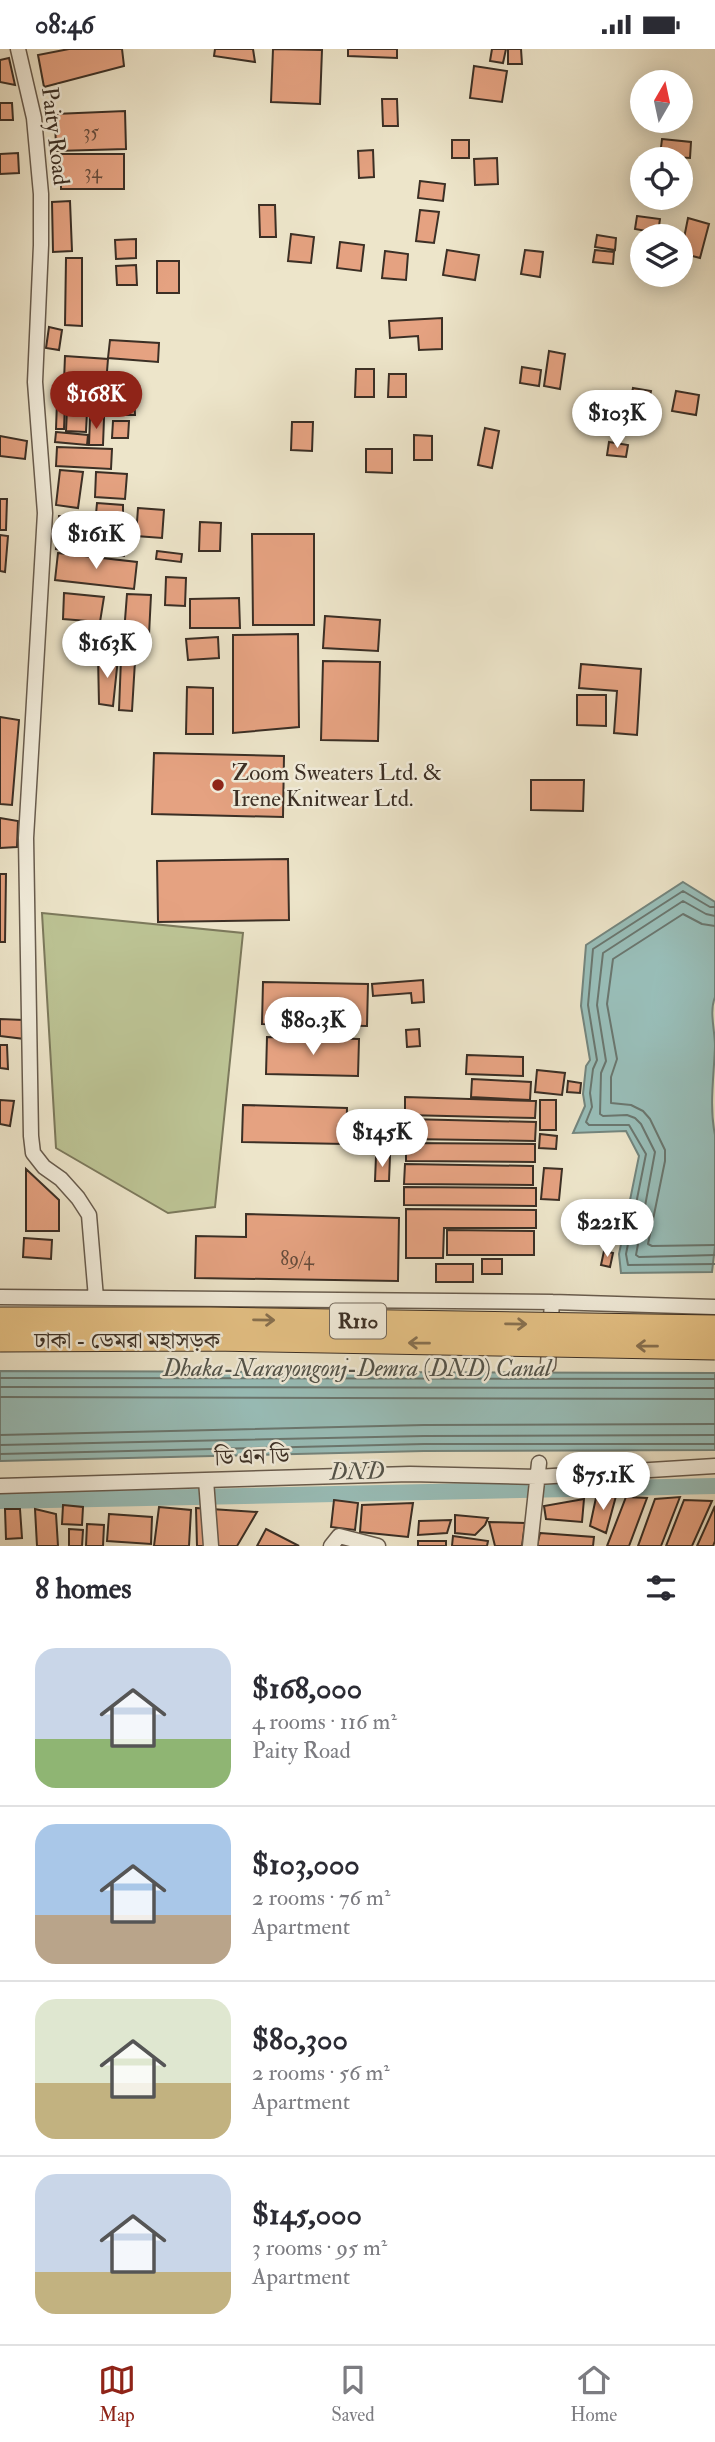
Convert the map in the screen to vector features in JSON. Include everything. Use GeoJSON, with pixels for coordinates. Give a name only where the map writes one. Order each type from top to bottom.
{"type":"FeatureCollection","features":[{"type":"Feature","properties":{"kind":"main road","name":"ঢাকা - ডেমরা মহাসড়ক"},"geometry":{"type":"LineString","coordinates":[[0,1319],[210,1319],[715,1327]]}},
{"type":"Feature","properties":{"kind":"main road","name":"ঢাকা - ডেমরা মহাসড়ক"},"geometry":{"type":"LineString","coordinates":[[0,1340],[210,1339],[715,1348]]}},
{"type":"Feature","properties":{"kind":"street","name":"Paity Road"},"geometry":{"type":"LineString","coordinates":[[18,49],[34,118],[41,194],[34,382],[45,513],[26,838],[31,1136],[33,1153],[44,1167],[61,1179],[89,1215],[96,1298]]}},
{"type":"Feature","properties":{"kind":"street"},"geometry":{"type":"LineString","coordinates":[[0,1297],[552,1302],[715,1307]]}},
{"type":"Feature","properties":{"kind":"street"},"geometry":{"type":"LineString","coordinates":[[548,1365],[552,1302]]}},
{"type":"Feature","properties":{"kind":"street","name":"ডি এন ডি"},"geometry":{"type":"LineString","coordinates":[[0,1486],[715,1466]]}},
{"type":"Feature","properties":{"kind":"street"},"geometry":{"type":"LineString","coordinates":[[530,1546],[538,1470]]}},
{"type":"Feature","properties":{"kind":"street"},"geometry":{"type":"LineString","coordinates":[[206,1480],[211,1546]]}},
{"type":"Feature","properties":{"kind":"street"},"geometry":{"type":"LineString","coordinates":[[331,1546],[339,1537],[378,1546]]}},
{"type":"Feature","properties":{"kind":"green space"},"geometry":{"type":"Polygon","coordinates":[[[42,913],[243,933],[215,1207],[168,1213],[56,1148],[42,913]]]}},
{"type":"Feature","properties":{"kind":"water"},"geometry":{"type":"Polygon","coordinates":[[[683,882],[715,902],[715,997],[712,1015],[715,1046],[712,1102],[715,1135],[715,1246],[712,1272],[621,1273],[619,1254],[639,1156],[626,1131],[573,1133],[585,1106],[583,1094],[586,1066],[590,1060],[581,1006],[586,945],[683,882]]]}},
{"type":"Feature","properties":{"kind":"water"},"geometry":{"type":"Polygon","coordinates":[[[0,1371],[715,1373],[715,1450],[424,1451],[0,1461],[0,1371]]]}},
{"type":"Feature","properties":{"kind":"building"},"geometry":{"type":"Polygon","coordinates":[[[69,49],[122,49],[124,66],[44,87],[38,55],[69,49]]]}},
{"type":"Feature","properties":{"kind":"building"},"geometry":{"type":"Polygon","coordinates":[[[215,49],[253,49],[255,62],[214,56],[215,49]]]}},
{"type":"Feature","properties":{"kind":"building"},"geometry":{"type":"Polygon","coordinates":[[[273,49],[322,50],[320,104],[271,102],[273,49]]]}},
{"type":"Feature","properties":{"kind":"building"},"geometry":{"type":"Polygon","coordinates":[[[348,49],[397,49],[397,58],[348,56],[348,49]]]}},
{"type":"Feature","properties":{"kind":"building"},"geometry":{"type":"Polygon","coordinates":[[[492,49],[506,49],[503,63],[490,61],[492,49]]]}},
{"type":"Feature","properties":{"kind":"building"},"geometry":{"type":"Polygon","coordinates":[[[508,49],[521,49],[522,64],[508,64],[508,49]]]}},
{"type":"Feature","properties":{"kind":"building"},"geometry":{"type":"Polygon","coordinates":[[[9,58],[15,85],[0,82],[0,60],[9,58]]]}},
{"type":"Feature","properties":{"kind":"building"},"geometry":{"type":"Polygon","coordinates":[[[474,66],[507,71],[502,102],[470,98],[474,66]]]}},
{"type":"Feature","properties":{"kind":"building"},"geometry":{"type":"Polygon","coordinates":[[[382,99],[397,99],[398,126],[383,126],[382,99]]]}},
{"type":"Feature","properties":{"kind":"building"},"geometry":{"type":"Polygon","coordinates":[[[0,103],[12,103],[13,120],[0,120],[0,103]]]}},
{"type":"Feature","properties":{"kind":"building"},"geometry":{"type":"Polygon","coordinates":[[[125,111],[126,149],[56,151],[55,114],[125,111]]]}},
{"type":"Feature","properties":{"kind":"building"},"geometry":{"type":"Polygon","coordinates":[[[662,139],[691,142],[691,147],[661,147],[662,139]]]}},
{"type":"Feature","properties":{"kind":"building"},"geometry":{"type":"Polygon","coordinates":[[[452,140],[469,140],[469,158],[452,158],[452,140]]]}},
{"type":"Feature","properties":{"kind":"building"},"geometry":{"type":"Polygon","coordinates":[[[373,150],[374,177],[359,178],[358,151],[373,150]]]}},
{"type":"Feature","properties":{"kind":"building"},"geometry":{"type":"Polygon","coordinates":[[[18,153],[19,173],[0,174],[0,154],[18,153]]]}},
{"type":"Feature","properties":{"kind":"building"},"geometry":{"type":"Polygon","coordinates":[[[61,154],[124,154],[124,189],[61,189],[61,154]]]}},
{"type":"Feature","properties":{"kind":"building"},"geometry":{"type":"Polygon","coordinates":[[[497,158],[498,184],[475,185],[474,159],[497,158]]]}},
{"type":"Feature","properties":{"kind":"building"},"geometry":{"type":"Polygon","coordinates":[[[420,181],[445,184],[443,201],[418,198],[420,181]]]}},
{"type":"Feature","properties":{"kind":"building"},"geometry":{"type":"Polygon","coordinates":[[[70,201],[72,251],[53,252],[52,202],[70,201]]]}},
{"type":"Feature","properties":{"kind":"building"},"geometry":{"type":"Polygon","coordinates":[[[259,205],[275,205],[276,237],[260,237],[259,205]]]}},
{"type":"Feature","properties":{"kind":"building"},"geometry":{"type":"Polygon","coordinates":[[[420,210],[439,212],[434,243],[416,241],[420,210]]]}},
{"type":"Feature","properties":{"kind":"building"},"geometry":{"type":"Polygon","coordinates":[[[637,216],[660,219],[659,224],[636,224],[637,216]]]}},
{"type":"Feature","properties":{"kind":"building"},"geometry":{"type":"Polygon","coordinates":[[[688,218],[709,224],[700,258],[693,256],[693,224],[687,224],[688,218]]]}},
{"type":"Feature","properties":{"kind":"building"},"geometry":{"type":"Polygon","coordinates":[[[291,234],[314,237],[311,263],[288,261],[291,234]]]}},
{"type":"Feature","properties":{"kind":"building"},"geometry":{"type":"Polygon","coordinates":[[[597,235],[616,238],[615,250],[595,247],[597,235]]]}},
{"type":"Feature","properties":{"kind":"building"},"geometry":{"type":"Polygon","coordinates":[[[136,239],[136,258],[116,259],[115,240],[136,239]]]}},
{"type":"Feature","properties":{"kind":"building"},"geometry":{"type":"Polygon","coordinates":[[[340,242],[364,245],[361,271],[337,268],[340,242]]]}},
{"type":"Feature","properties":{"kind":"building"},"geometry":{"type":"Polygon","coordinates":[[[447,250],[479,255],[475,280],[443,275],[447,250]]]}},
{"type":"Feature","properties":{"kind":"building"},"geometry":{"type":"Polygon","coordinates":[[[525,250],[543,252],[540,277],[521,274],[525,250]]]}},
{"type":"Feature","properties":{"kind":"building"},"geometry":{"type":"Polygon","coordinates":[[[595,250],[614,252],[613,264],[593,262],[595,250]]]}},
{"type":"Feature","properties":{"kind":"building"},"geometry":{"type":"Polygon","coordinates":[[[385,251],[408,254],[406,280],[382,278],[385,251]]]}},
{"type":"Feature","properties":{"kind":"building"},"geometry":{"type":"Polygon","coordinates":[[[66,258],[82,258],[82,326],[65,325],[66,258]]]}},
{"type":"Feature","properties":{"kind":"building"},"geometry":{"type":"Polygon","coordinates":[[[157,261],[179,261],[179,293],[157,293],[157,261]]]}},
{"type":"Feature","properties":{"kind":"building"},"geometry":{"type":"Polygon","coordinates":[[[136,265],[137,285],[117,285],[116,266],[136,265]]]}},
{"type":"Feature","properties":{"kind":"building"},"geometry":{"type":"Polygon","coordinates":[[[442,318],[442,349],[419,350],[418,336],[390,338],[389,321],[442,318]]]}},
{"type":"Feature","properties":{"kind":"building"},"geometry":{"type":"Polygon","coordinates":[[[49,327],[62,330],[59,350],[46,348],[49,327]]]}},
{"type":"Feature","properties":{"kind":"building"},"geometry":{"type":"Polygon","coordinates":[[[110,340],[159,343],[158,362],[108,358],[110,340]]]}},
{"type":"Feature","properties":{"kind":"building"},"geometry":{"type":"Polygon","coordinates":[[[549,351],[565,354],[560,389],[544,386],[549,351]]]}},
{"type":"Feature","properties":{"kind":"building"},"geometry":{"type":"Polygon","coordinates":[[[65,356],[108,359],[106,384],[64,381],[65,356]]]}},
{"type":"Feature","properties":{"kind":"building"},"geometry":{"type":"Polygon","coordinates":[[[522,367],[541,370],[539,386],[520,383],[522,367]]]}},
{"type":"Feature","properties":{"kind":"building"},"geometry":{"type":"Polygon","coordinates":[[[356,369],[374,369],[374,397],[355,397],[356,369]]]}},
{"type":"Feature","properties":{"kind":"building"},"geometry":{"type":"Polygon","coordinates":[[[389,374],[406,374],[406,397],[388,397],[389,374]]]}},
{"type":"Feature","properties":{"kind":"building"},"geometry":{"type":"Polygon","coordinates":[[[633,388],[651,391],[649,401],[631,398],[633,388]]]}},
{"type":"Feature","properties":{"kind":"building"},"geometry":{"type":"Polygon","coordinates":[[[134,390],[135,415],[103,415],[102,391],[134,390]]]}},
{"type":"Feature","properties":{"kind":"building"},"geometry":{"type":"Polygon","coordinates":[[[676,391],[699,395],[696,415],[672,411],[676,391]]]}},
{"type":"Feature","properties":{"kind":"building"},"geometry":{"type":"Polygon","coordinates":[[[57,401],[65,402],[64,429],[56,429],[57,401]]]}},
{"type":"Feature","properties":{"kind":"building"},"geometry":{"type":"Polygon","coordinates":[[[67,410],[87,411],[86,432],[66,431],[67,410]]]}},
{"type":"Feature","properties":{"kind":"building"},"geometry":{"type":"Polygon","coordinates":[[[90,418],[104,418],[103,445],[89,445],[90,418]]]}},
{"type":"Feature","properties":{"kind":"building"},"geometry":{"type":"Polygon","coordinates":[[[113,421],[129,421],[128,438],[112,438],[113,421]]]}},
{"type":"Feature","properties":{"kind":"building"},"geometry":{"type":"Polygon","coordinates":[[[292,422],[313,422],[312,451],[291,450],[292,422]]]}},
{"type":"Feature","properties":{"kind":"building"},"geometry":{"type":"Polygon","coordinates":[[[485,428],[499,431],[492,468],[478,465],[485,428]]]}},
{"type":"Feature","properties":{"kind":"building"},"geometry":{"type":"Polygon","coordinates":[[[56,432],[88,435],[87,445],[55,442],[56,432]]]}},
{"type":"Feature","properties":{"kind":"building"},"geometry":{"type":"Polygon","coordinates":[[[414,435],[432,436],[432,460],[414,460],[414,435]]]}},
{"type":"Feature","properties":{"kind":"building"},"geometry":{"type":"Polygon","coordinates":[[[0,436],[27,441],[25,459],[0,456],[0,436]]]}},
{"type":"Feature","properties":{"kind":"building"},"geometry":{"type":"Polygon","coordinates":[[[609,442],[628,445],[626,457],[607,455],[609,442]]]}},
{"type":"Feature","properties":{"kind":"building"},"geometry":{"type":"Polygon","coordinates":[[[57,447],[112,449],[111,469],[56,466],[57,447]]]}},
{"type":"Feature","properties":{"kind":"building"},"geometry":{"type":"Polygon","coordinates":[[[366,449],[392,449],[392,473],[366,472],[366,449]]]}},
{"type":"Feature","properties":{"kind":"building"},"geometry":{"type":"Polygon","coordinates":[[[60,470],[83,472],[78,508],[56,505],[60,470]]]}},
{"type":"Feature","properties":{"kind":"building"},"geometry":{"type":"Polygon","coordinates":[[[96,472],[127,474],[125,499],[95,497],[96,472]]]}},
{"type":"Feature","properties":{"kind":"building"},"geometry":{"type":"Polygon","coordinates":[[[0,499],[7,499],[6,530],[0,530],[0,499]]]}},
{"type":"Feature","properties":{"kind":"building"},"geometry":{"type":"Polygon","coordinates":[[[97,503],[123,505],[123,516],[96,514],[97,503]]]}},
{"type":"Feature","properties":{"kind":"building"},"geometry":{"type":"Polygon","coordinates":[[[138,508],[164,510],[162,538],[136,536],[138,508]]]}},
{"type":"Feature","properties":{"kind":"building"},"geometry":{"type":"Polygon","coordinates":[[[59,516],[127,523],[124,556],[56,549],[59,516]]]}},
{"type":"Feature","properties":{"kind":"building"},"geometry":{"type":"Polygon","coordinates":[[[200,522],[221,523],[220,551],[199,551],[200,522]]]}},
{"type":"Feature","properties":{"kind":"building"},"geometry":{"type":"Polygon","coordinates":[[[252,534],[314,534],[314,625],[253,625],[252,534]]]}},
{"type":"Feature","properties":{"kind":"building"},"geometry":{"type":"Polygon","coordinates":[[[0,535],[8,536],[5,572],[0,571],[0,535]]]}},
{"type":"Feature","properties":{"kind":"building"},"geometry":{"type":"Polygon","coordinates":[[[157,551],[182,554],[181,562],[156,559],[157,551]]]}},
{"type":"Feature","properties":{"kind":"building"},"geometry":{"type":"Polygon","coordinates":[[[58,553],[137,562],[134,589],[55,580],[58,553]]]}},
{"type":"Feature","properties":{"kind":"building"},"geometry":{"type":"Polygon","coordinates":[[[166,577],[186,578],[185,606],[165,605],[166,577]]]}},
{"type":"Feature","properties":{"kind":"building"},"geometry":{"type":"Polygon","coordinates":[[[64,593],[104,597],[100,622],[63,619],[64,593]]]}},
{"type":"Feature","properties":{"kind":"building"},"geometry":{"type":"Polygon","coordinates":[[[127,594],[151,595],[149,635],[124,633],[127,594]]]}},
{"type":"Feature","properties":{"kind":"building"},"geometry":{"type":"Polygon","coordinates":[[[239,598],[240,628],[190,628],[190,599],[239,598]]]}},
{"type":"Feature","properties":{"kind":"building"},"geometry":{"type":"Polygon","coordinates":[[[325,616],[380,620],[378,651],[323,648],[325,616]]]}},
{"type":"Feature","properties":{"kind":"building"},"geometry":{"type":"Polygon","coordinates":[[[298,634],[299,727],[233,733],[233,635],[298,634]]]}},
{"type":"Feature","properties":{"kind":"building"},"geometry":{"type":"Polygon","coordinates":[[[218,637],[219,658],[188,660],[186,639],[218,637]]]}},
{"type":"Feature","properties":{"kind":"building"},"geometry":{"type":"Polygon","coordinates":[[[98,656],[118,658],[113,706],[99,704],[98,656]]]}},
{"type":"Feature","properties":{"kind":"building"},"geometry":{"type":"Polygon","coordinates":[[[121,659],[135,661],[132,711],[119,710],[121,659]]]}},
{"type":"Feature","properties":{"kind":"building"},"geometry":{"type":"Polygon","coordinates":[[[323,661],[380,662],[378,741],[321,740],[323,661]]]}},
{"type":"Feature","properties":{"kind":"building"},"geometry":{"type":"Polygon","coordinates":[[[581,664],[641,669],[637,735],[614,733],[617,691],[579,688],[581,664]]]}},
{"type":"Feature","properties":{"kind":"building"},"geometry":{"type":"Polygon","coordinates":[[[187,687],[213,688],[213,734],[186,734],[187,687]]]}},
{"type":"Feature","properties":{"kind":"building"},"geometry":{"type":"Polygon","coordinates":[[[577,695],[606,695],[606,726],[577,725],[577,695]]]}},
{"type":"Feature","properties":{"kind":"building"},"geometry":{"type":"Polygon","coordinates":[[[0,717],[19,720],[12,805],[0,804],[0,717]]]}},
{"type":"Feature","properties":{"kind":"building","name":"Zoom Sweaters Ltd. & Irene Knitwear Ltd."},"geometry":{"type":"Polygon","coordinates":[[[154,753],[284,756],[283,817],[152,814],[154,753]]]}},
{"type":"Feature","properties":{"kind":"building"},"geometry":{"type":"Polygon","coordinates":[[[531,780],[584,780],[583,811],[531,810],[531,780]]]}},
{"type":"Feature","properties":{"kind":"building"},"geometry":{"type":"Polygon","coordinates":[[[0,818],[18,821],[17,847],[0,848],[0,818]]]}},
{"type":"Feature","properties":{"kind":"building","name":"Zoom Sweaters Ltd. & Irene Knitwear Ltd."},"geometry":{"type":"Polygon","coordinates":[[[288,859],[289,920],[158,922],[157,861],[288,859]]]}},
{"type":"Feature","properties":{"kind":"building"},"geometry":{"type":"Polygon","coordinates":[[[0,874],[6,874],[5,942],[0,942],[0,874]]]}},
{"type":"Feature","properties":{"kind":"building"},"geometry":{"type":"Polygon","coordinates":[[[423,980],[424,1002],[412,1003],[411,993],[373,996],[372,984],[423,980]]]}},
{"type":"Feature","properties":{"kind":"building"},"geometry":{"type":"Polygon","coordinates":[[[263,982],[368,984],[367,1026],[262,1024],[263,982]]]}},
{"type":"Feature","properties":{"kind":"building"},"geometry":{"type":"Polygon","coordinates":[[[0,1019],[24,1020],[25,1039],[0,1036],[0,1019]]]}},
{"type":"Feature","properties":{"kind":"building"},"geometry":{"type":"Polygon","coordinates":[[[419,1029],[420,1046],[407,1047],[406,1030],[419,1029]]]}},
{"type":"Feature","properties":{"kind":"building"},"geometry":{"type":"Polygon","coordinates":[[[267,1037],[359,1039],[358,1076],[266,1074],[267,1037]]]}},
{"type":"Feature","properties":{"kind":"building"},"geometry":{"type":"Polygon","coordinates":[[[0,1045],[7,1045],[8,1069],[0,1068],[0,1045]]]}},
{"type":"Feature","properties":{"kind":"building"},"geometry":{"type":"Polygon","coordinates":[[[467,1055],[523,1057],[523,1076],[466,1074],[467,1055]]]}},
{"type":"Feature","properties":{"kind":"building"},"geometry":{"type":"Polygon","coordinates":[[[537,1070],[565,1073],[562,1095],[535,1092],[537,1070]]]}},
{"type":"Feature","properties":{"kind":"building"},"geometry":{"type":"Polygon","coordinates":[[[472,1079],[531,1082],[530,1100],[471,1097],[472,1079]]]}},
{"type":"Feature","properties":{"kind":"building"},"geometry":{"type":"Polygon","coordinates":[[[568,1081],[581,1083],[580,1093],[567,1092],[568,1081]]]}},
{"type":"Feature","properties":{"kind":"building"},"geometry":{"type":"Polygon","coordinates":[[[405,1097],[536,1101],[535,1118],[405,1115],[405,1097]]]}},
{"type":"Feature","properties":{"kind":"building"},"geometry":{"type":"Polygon","coordinates":[[[0,1100],[14,1101],[10,1126],[0,1124],[0,1100]]]}},
{"type":"Feature","properties":{"kind":"building"},"geometry":{"type":"Polygon","coordinates":[[[540,1100],[556,1100],[556,1130],[540,1130],[540,1100]]]}},
{"type":"Feature","properties":{"kind":"building"},"geometry":{"type":"Polygon","coordinates":[[[243,1105],[347,1108],[346,1144],[242,1142],[243,1105]]]}},
{"type":"Feature","properties":{"kind":"building"},"geometry":{"type":"Polygon","coordinates":[[[407,1119],[536,1122],[535,1141],[407,1139],[407,1119]]]}},
{"type":"Feature","properties":{"kind":"building"},"geometry":{"type":"Polygon","coordinates":[[[540,1134],[557,1136],[556,1149],[539,1148],[540,1134]]]}},
{"type":"Feature","properties":{"kind":"building"},"geometry":{"type":"Polygon","coordinates":[[[406,1143],[535,1144],[535,1162],[406,1161],[406,1143]]]}},
{"type":"Feature","properties":{"kind":"building"},"geometry":{"type":"Polygon","coordinates":[[[376,1156],[390,1156],[389,1181],[375,1181],[376,1156]]]}},
{"type":"Feature","properties":{"kind":"building"},"geometry":{"type":"Polygon","coordinates":[[[405,1164],[533,1166],[533,1185],[404,1184],[405,1164]]]}},
{"type":"Feature","properties":{"kind":"building"},"geometry":{"type":"Polygon","coordinates":[[[544,1168],[562,1169],[559,1200],[541,1199],[544,1168]]]}},
{"type":"Feature","properties":{"kind":"building"},"geometry":{"type":"Polygon","coordinates":[[[26,1169],[59,1200],[59,1231],[26,1231],[26,1169]]]}},
{"type":"Feature","properties":{"kind":"building"},"geometry":{"type":"Polygon","coordinates":[[[404,1187],[536,1188],[536,1206],[404,1205],[404,1187]]]}},
{"type":"Feature","properties":{"kind":"building"},"geometry":{"type":"Polygon","coordinates":[[[406,1209],[536,1210],[536,1228],[444,1228],[443,1258],[406,1258],[406,1209]]]}},
{"type":"Feature","properties":{"kind":"building"},"geometry":{"type":"Polygon","coordinates":[[[246,1214],[399,1218],[398,1281],[195,1278],[196,1236],[246,1237],[246,1214]]]}},
{"type":"Feature","properties":{"kind":"building"},"geometry":{"type":"Polygon","coordinates":[[[447,1230],[534,1231],[534,1255],[447,1255],[447,1230]]]}},
{"type":"Feature","properties":{"kind":"building"},"geometry":{"type":"Polygon","coordinates":[[[24,1238],[52,1240],[51,1259],[23,1257],[24,1238]]]}},
{"type":"Feature","properties":{"kind":"building"},"geometry":{"type":"Polygon","coordinates":[[[604,1251],[613,1253],[610,1267],[601,1265],[604,1251]]]}},
{"type":"Feature","properties":{"kind":"building"},"geometry":{"type":"Polygon","coordinates":[[[482,1259],[502,1259],[502,1274],[482,1274],[482,1259]]]}},
{"type":"Feature","properties":{"kind":"building"},"geometry":{"type":"Polygon","coordinates":[[[436,1264],[473,1264],[473,1282],[436,1282],[436,1264]]]}},
{"type":"Feature","properties":{"kind":"building"},"geometry":{"type":"Polygon","coordinates":[[[597,1493],[616,1496],[606,1533],[590,1526],[597,1493]]]}},
{"type":"Feature","properties":{"kind":"building"},"geometry":{"type":"Polygon","coordinates":[[[626,1497],[647,1498],[629,1546],[607,1546],[626,1497]]]}},
{"type":"Feature","properties":{"kind":"building"},"geometry":{"type":"Polygon","coordinates":[[[680,1497],[661,1546],[638,1546],[655,1499],[680,1497]]]}},
{"type":"Feature","properties":{"kind":"building"},"geometry":{"type":"Polygon","coordinates":[[[584,1499],[582,1522],[546,1519],[544,1506],[584,1499]]]}},
{"type":"Feature","properties":{"kind":"building"},"geometry":{"type":"Polygon","coordinates":[[[334,1500],[358,1503],[355,1530],[331,1527],[334,1500]]]}},
{"type":"Feature","properties":{"kind":"building"},"geometry":{"type":"Polygon","coordinates":[[[684,1500],[712,1501],[692,1546],[666,1546],[684,1500]]]}},
{"type":"Feature","properties":{"kind":"building"},"geometry":{"type":"Polygon","coordinates":[[[413,1503],[408,1537],[360,1532],[362,1505],[413,1503]]]}},
{"type":"Feature","properties":{"kind":"building"},"geometry":{"type":"Polygon","coordinates":[[[63,1505],[83,1507],[82,1525],[62,1524],[63,1505]]]}},
{"type":"Feature","properties":{"kind":"building"},"geometry":{"type":"Polygon","coordinates":[[[715,1506],[713,1546],[697,1546],[715,1506]]]}},
{"type":"Feature","properties":{"kind":"building"},"geometry":{"type":"Polygon","coordinates":[[[159,1507],[191,1510],[189,1546],[154,1546],[159,1507]]]}},
{"type":"Feature","properties":{"kind":"building"},"geometry":{"type":"Polygon","coordinates":[[[196,1508],[257,1512],[237,1546],[197,1546],[196,1508]]]}},
{"type":"Feature","properties":{"kind":"building"},"geometry":{"type":"Polygon","coordinates":[[[5,1509],[20,1509],[22,1538],[6,1539],[5,1509]]]}},
{"type":"Feature","properties":{"kind":"building"},"geometry":{"type":"Polygon","coordinates":[[[35,1509],[56,1514],[58,1546],[37,1546],[35,1509]]]}},
{"type":"Feature","properties":{"kind":"building"},"geometry":{"type":"Polygon","coordinates":[[[109,1514],[152,1517],[151,1544],[107,1541],[109,1514]]]}},
{"type":"Feature","properties":{"kind":"building"},"geometry":{"type":"Polygon","coordinates":[[[455,1515],[488,1518],[475,1535],[455,1533],[455,1515]]]}},
{"type":"Feature","properties":{"kind":"building"},"geometry":{"type":"Polygon","coordinates":[[[451,1520],[447,1533],[418,1535],[419,1521],[451,1520]]]}},
{"type":"Feature","properties":{"kind":"building"},"geometry":{"type":"Polygon","coordinates":[[[489,1522],[525,1523],[522,1546],[495,1546],[489,1522]]]}},
{"type":"Feature","properties":{"kind":"building"},"geometry":{"type":"Polygon","coordinates":[[[87,1524],[104,1525],[103,1546],[86,1546],[87,1524]]]}},
{"type":"Feature","properties":{"kind":"building"},"geometry":{"type":"Polygon","coordinates":[[[69,1529],[83,1530],[82,1546],[69,1546],[69,1529]]]}},
{"type":"Feature","properties":{"kind":"building"},"geometry":{"type":"Polygon","coordinates":[[[266,1529],[299,1546],[257,1546],[266,1529]]]}},
{"type":"Feature","properties":{"kind":"building"},"geometry":{"type":"Polygon","coordinates":[[[540,1533],[594,1537],[593,1546],[537,1546],[540,1533]]]}},
{"type":"Feature","properties":{"kind":"building"},"geometry":{"type":"Polygon","coordinates":[[[453,1536],[488,1541],[487,1546],[452,1546],[453,1536]]]}},
{"type":"Feature","properties":{"kind":"building"},"geometry":{"type":"Polygon","coordinates":[[[418,1541],[446,1541],[446,1546],[418,1546],[418,1541]]]}},
{"type":"Feature","properties":{"kind":"waterway","name":"DND"},"geometry":{"type":"LineString","coordinates":[[0,1501],[715,1486]]}},
{"type":"Feature","properties":{"kind":"place","name":"Zoom Sweaters Ltd. & Irene Knitwear Ltd."},"geometry":{"type":"Point","coordinates":[218,785]}},
{"type":"Feature","properties":{"kind":"water label","name":"Dhaka-Narayongonj-Demra (DND) Canal"},"geometry":{"type":"Point","coordinates":[357,1368]}}]}
